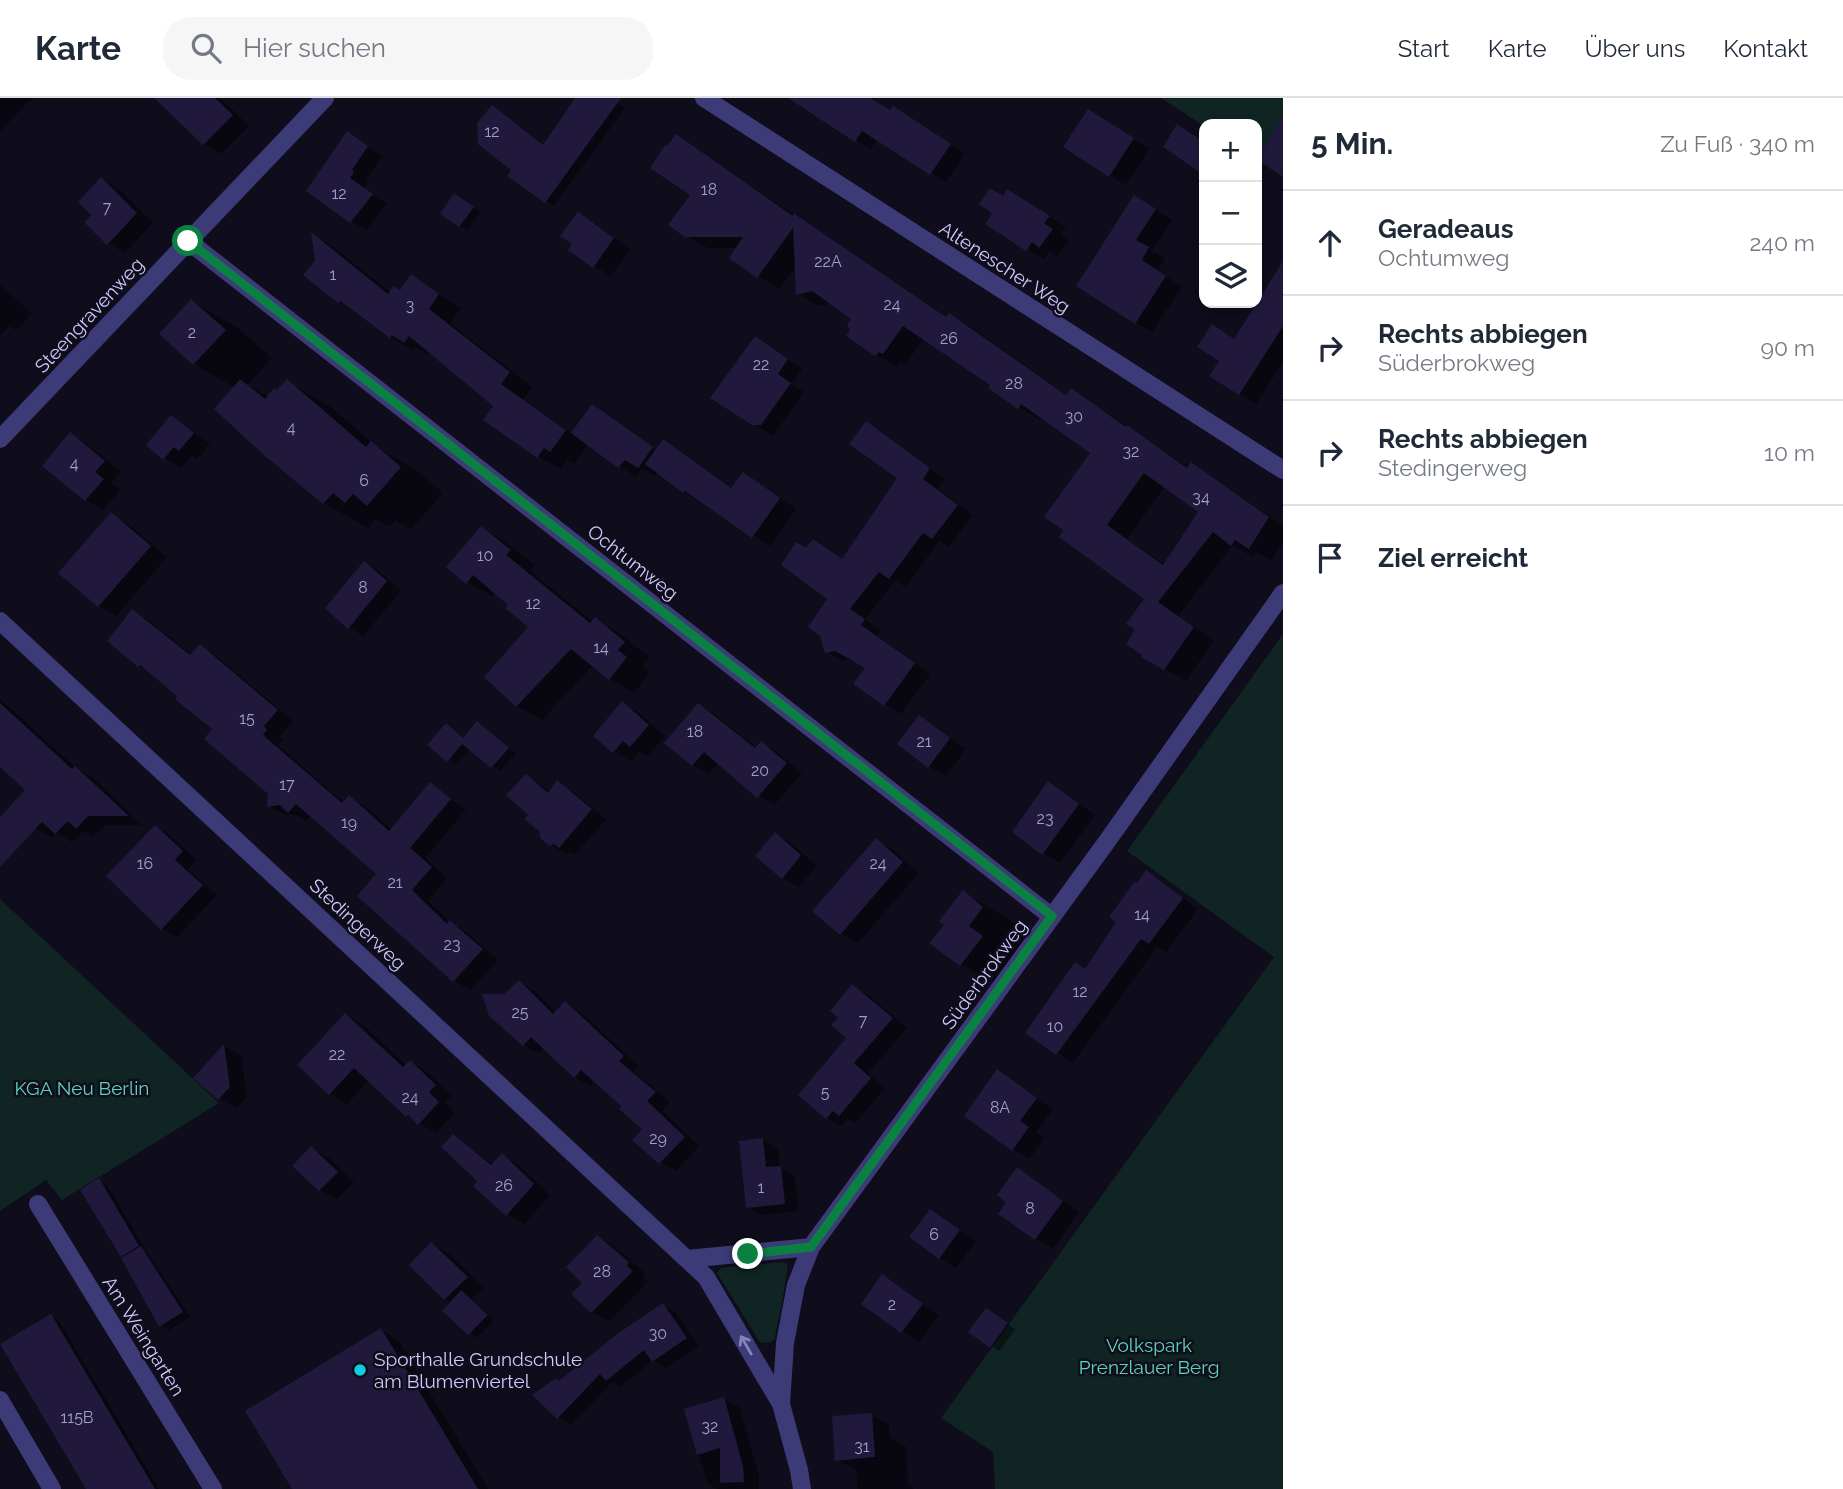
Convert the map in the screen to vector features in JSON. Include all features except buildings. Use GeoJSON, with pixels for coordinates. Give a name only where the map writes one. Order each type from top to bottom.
{"type":"FeatureCollection","features":[{"type":"Feature","properties":{"kind":"street","name":"Steengravenweg"},"geometry":{"type":"LineString","coordinates":[[0,439],[325,98]]}},
{"type":"Feature","properties":{"kind":"street","name":"Altenescher Weg"},"geometry":{"type":"LineString","coordinates":[[704,98],[1283,470]]}},
{"type":"Feature","properties":{"kind":"street","name":"Ochtumweg"},"geometry":{"type":"LineString","coordinates":[[188,241],[1052,916]]}},
{"type":"Feature","properties":{"kind":"street","name":"Süderbrokweg"},"geometry":{"type":"LineString","coordinates":[[781,1404],[785,1343],[796,1285],[811,1247],[1283,593]]}},
{"type":"Feature","properties":{"kind":"street","name":"Stedingerweg"},"geometry":{"type":"LineString","coordinates":[[0,621],[706,1278],[781,1404],[802,1489]]}},
{"type":"Feature","properties":{"kind":"street","name":"Am Weingarten"},"geometry":{"type":"LineString","coordinates":[[38,1204],[213,1489]]}},
{"type":"Feature","properties":{"kind":"street"},"geometry":{"type":"LineString","coordinates":[[687,1259],[811,1247]]}},
{"type":"Feature","properties":{"kind":"street"},"geometry":{"type":"LineString","coordinates":[[0,1400],[52,1489]]}},
{"type":"Feature","properties":{"kind":"green space"},"geometry":{"type":"Polygon","coordinates":[[[1161,98],[1283,98],[1283,177],[1262,163],[1262,119],[1199,119],[1199,123],[1161,98]]]}},
{"type":"Feature","properties":{"kind":"green space","name":"Volkspark Prenzlauer Berg"},"geometry":{"type":"Polygon","coordinates":[[[1283,634],[1283,1489],[995,1489],[993,1452],[941,1418],[1274,957],[1127,851],[1283,634]]]}},
{"type":"Feature","properties":{"kind":"green space","name":"KGA Neu Berlin"},"geometry":{"type":"Polygon","coordinates":[[[0,899],[219,1103],[62,1200],[46,1180],[0,1211],[0,899]]]}},
{"type":"Feature","properties":{"kind":"green space"},"geometry":{"type":"Polygon","coordinates":[[[782,1262],[787,1264],[787,1269],[775,1338],[772,1342],[763,1343],[759,1341],[717,1273],[721,1268],[782,1262]]]}},
{"type":"Feature","properties":{"kind":"place","name":"Sporthalle Grundschule am Blumenviertel"},"geometry":{"type":"Point","coordinates":[360,1370]}},
{"type":"Feature","properties":{"kind":"route"},"geometry":{"type":"LineString","coordinates":[[188,241],[1052,916],[811,1247],[748,1254]]}}]}
